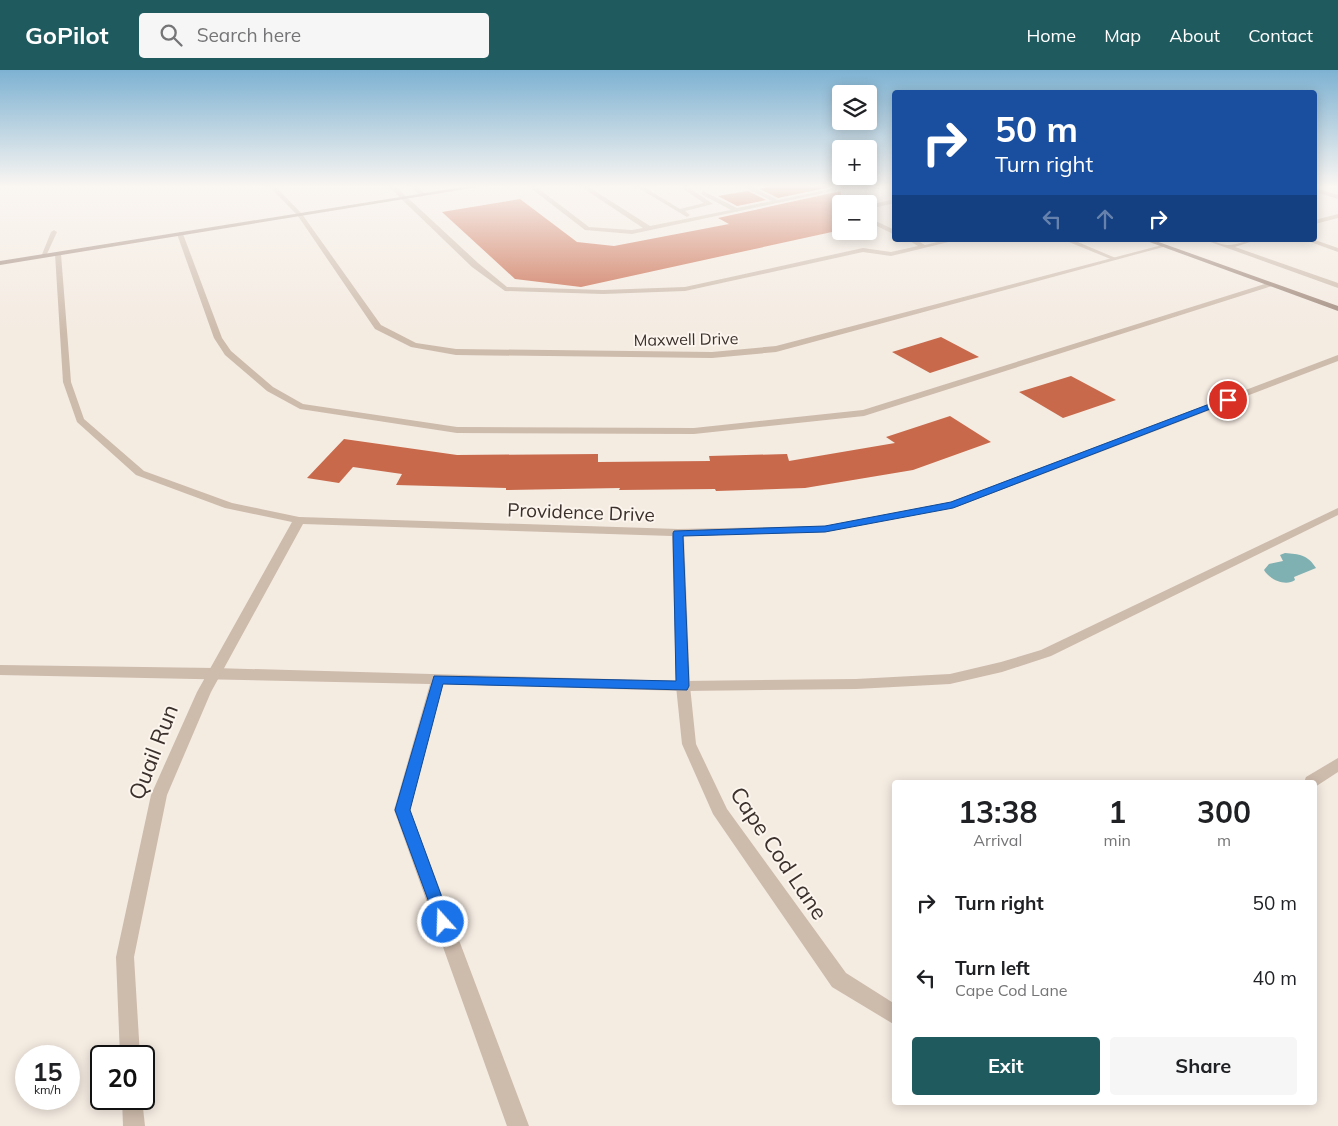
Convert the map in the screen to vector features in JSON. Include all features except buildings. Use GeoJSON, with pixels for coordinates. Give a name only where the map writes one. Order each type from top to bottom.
{"type":"FeatureCollection","features":[{"type":"Feature","properties":{"kind":"main road"},"geometry":{"type":"LineString","coordinates":[[0,263],[172,235]]}},
{"type":"Feature","properties":{"kind":"main road"},"geometry":{"type":"LineString","coordinates":[[1155,242],[1338,309]]}},
{"type":"Feature","properties":{"kind":"street"},"geometry":{"type":"LineString","coordinates":[[43,256],[52,235]]}},
{"type":"Feature","properties":{"kind":"street"},"geometry":{"type":"LineString","coordinates":[[180,235],[218,338],[228,354],[270,389],[300,406],[457,430],[694,431],[864,413],[1271,285]]}},
{"type":"Feature","properties":{"kind":"street","name":"Maxwell Drive"},"geometry":{"type":"LineString","coordinates":[[314,235],[378,327],[414,345],[456,352],[712,354],[776,349],[1115,259],[1155,242]]}},
{"type":"Feature","properties":{"kind":"street"},"geometry":{"type":"LineString","coordinates":[[443,235],[475,265],[505,289],[602,292],[685,289],[863,250],[891,254],[945,242]]}},
{"type":"Feature","properties":{"kind":"street"},"geometry":{"type":"LineString","coordinates":[[1322,245],[1338,240]]}},
{"type":"Feature","properties":{"kind":"street"},"geometry":{"type":"LineString","coordinates":[[914,242],[924,247]]}},
{"type":"Feature","properties":{"kind":"street"},"geometry":{"type":"LineString","coordinates":[[1072,242],[1115,259]]}},
{"type":"Feature","properties":{"kind":"street"},"geometry":{"type":"LineString","coordinates":[[1214,242],[1338,286]]}},
{"type":"Feature","properties":{"kind":"street"},"geometry":{"type":"LineString","coordinates":[[1228,247],[1246,242]]}},
{"type":"Feature","properties":{"kind":"street"},"geometry":{"type":"LineString","coordinates":[[1314,242],[1338,250]]}},
{"type":"Feature","properties":{"kind":"street","name":"Providence Drive"},"geometry":{"type":"LineString","coordinates":[[58,254],[67,382],[80,420],[140,473],[229,506],[299,520],[678,533],[825,529],[953,505],[1338,358]]}},
{"type":"Feature","properties":{"kind":"street"},"geometry":{"type":"LineString","coordinates":[[0,670],[214,673],[683,686],[856,684],[950,679],[1002,667],[1046,653],[1338,511]]}},
{"type":"Feature","properties":{"kind":"street","name":"Quail Run"},"geometry":{"type":"LineString","coordinates":[[129,1045],[125,957],[158,795],[214,673],[299,520]]}},
{"type":"Feature","properties":{"kind":"street","name":"Cape Cod Lane"},"geometry":{"type":"LineString","coordinates":[[678,533],[683,686],[689,744],[721,814],[839,980],[892,1013]]}},
{"type":"Feature","properties":{"kind":"street"},"geometry":{"type":"LineString","coordinates":[[438,680],[402,810],[518,1126]]}},
{"type":"Feature","properties":{"kind":"street"},"geometry":{"type":"LineString","coordinates":[[1314,780],[1338,764]]}},
{"type":"Feature","properties":{"kind":"street"},"geometry":{"type":"LineString","coordinates":[[133,1110],[134,1126]]}},
{"type":"Feature","properties":{"kind":"water"},"geometry":{"type":"Polygon","coordinates":[[[1285,553],[1303,556],[1310,560],[1316,568],[1294,577],[1295,580],[1291,582],[1287,583],[1273,579],[1264,570],[1269,564],[1283,561],[1280,555],[1285,553]]]}},
{"type":"Feature","properties":{"kind":"route"},"geometry":{"type":"LineString","coordinates":[[443,922],[402,810],[438,680],[683,686],[678,533],[825,529],[953,505],[1228,400]]}}]}
